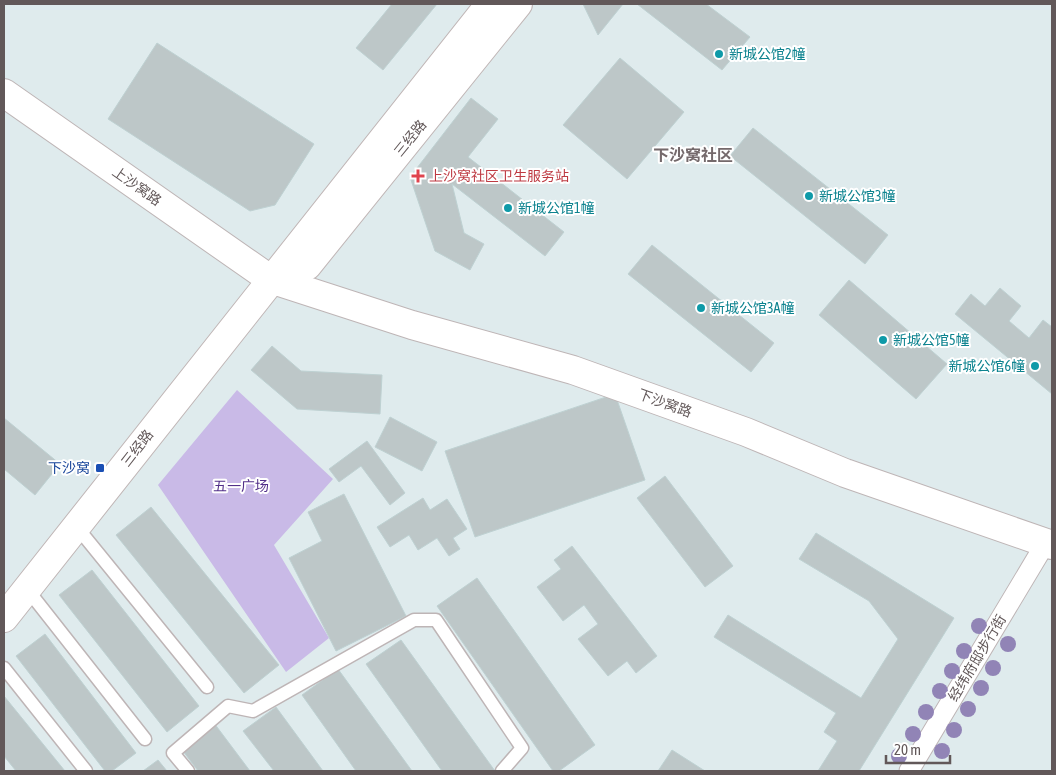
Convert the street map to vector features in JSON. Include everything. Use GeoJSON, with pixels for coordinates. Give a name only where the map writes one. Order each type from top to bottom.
{"type":"FeatureCollection","features":[{"type":"Feature","properties":{"kind":"main road","name":"三经路"},"geometry":{"type":"LineString","coordinates":[[4,618],[270,278],[490,4]]}},
{"type":"Feature","properties":{"kind":"main road","name":"三经路"},"geometry":{"type":"LineString","coordinates":[[270,278],[307,266],[518,4]]}},
{"type":"Feature","properties":{"kind":"main road","name":"上沙窝路"},"geometry":{"type":"LineString","coordinates":[[4,93],[270,278]]}},
{"type":"Feature","properties":{"kind":"main road","name":"下沙窝路"},"geometry":{"type":"LineString","coordinates":[[270,278],[412,325],[573,370],[746,432],[854,476],[1048,545]]}},
{"type":"Feature","properties":{"kind":"street","name":"经纬府邸步行街"},"geometry":{"type":"LineString","coordinates":[[909,771],[1048,545]]}},
{"type":"Feature","properties":{"kind":"lane"},"geometry":{"type":"LineString","coordinates":[[76,526],[207,687]]}},
{"type":"Feature","properties":{"kind":"lane"},"geometry":{"type":"LineString","coordinates":[[26,589],[145,739]]}},
{"type":"Feature","properties":{"kind":"lane"},"geometry":{"type":"LineString","coordinates":[[188,771],[174,753],[228,706],[253,711],[414,620],[436,620],[522,748],[502,771]]}},
{"type":"Feature","properties":{"kind":"lane"},"geometry":{"type":"LineString","coordinates":[[4,668],[86,771]]}},
{"type":"Feature","properties":{"kind":"green space","name":"五一广场"},"geometry":{"type":"Polygon","coordinates":[[[237,390],[333,479],[274,545],[329,638],[286,672],[158,485],[237,390]]]}},
{"type":"Feature","properties":{"kind":"building"},"geometry":{"type":"Polygon","coordinates":[[[392,4],[437,4],[383,70],[356,48],[392,4]]]}},
{"type":"Feature","properties":{"kind":"building"},"geometry":{"type":"Polygon","coordinates":[[[583,4],[623,4],[598,35],[583,4]]]}},
{"type":"Feature","properties":{"kind":"building","name":"新城公馆2幢"},"geometry":{"type":"Polygon","coordinates":[[[637,4],[706,4],[750,37],[722,70],[637,4]]]}},
{"type":"Feature","properties":{"kind":"building"},"geometry":{"type":"Polygon","coordinates":[[[157,43],[314,144],[275,205],[250,211],[108,119],[157,43]]]}},
{"type":"Feature","properties":{"kind":"building"},"geometry":{"type":"Polygon","coordinates":[[[620,58],[684,112],[627,179],[563,125],[620,58]]]}},
{"type":"Feature","properties":{"kind":"building","name":"新城公馆1幢"},"geometry":{"type":"Polygon","coordinates":[[[471,98],[498,119],[468,157],[564,232],[545,256],[452,184],[464,233],[484,244],[470,270],[435,251],[410,177],[471,98]]]}},
{"type":"Feature","properties":{"kind":"building","name":"新城公馆3幢"},"geometry":{"type":"Polygon","coordinates":[[[753,128],[888,235],[865,264],[730,156],[753,128]]]}},
{"type":"Feature","properties":{"kind":"building","name":"新城公馆3A幢"},"geometry":{"type":"Polygon","coordinates":[[[652,245],[774,343],[751,372],[628,274],[652,245]]]}},
{"type":"Feature","properties":{"kind":"building","name":"新城公馆5幢"},"geometry":{"type":"Polygon","coordinates":[[[849,280],[947,364],[916,399],[819,315],[849,280]]]}},
{"type":"Feature","properties":{"kind":"building","name":"新城公馆6幢"},"geometry":{"type":"Polygon","coordinates":[[[1000,288],[1021,306],[1009,321],[1029,338],[1043,320],[1052,327],[1052,394],[955,314],[971,294],[985,306],[1000,288]]]}},
{"type":"Feature","properties":{"kind":"building"},"geometry":{"type":"Polygon","coordinates":[[[272,346],[301,371],[382,375],[380,414],[297,409],[251,370],[272,346]]]}},
{"type":"Feature","properties":{"kind":"building"},"geometry":{"type":"Polygon","coordinates":[[[615,394],[645,480],[475,537],[445,451],[615,394]]]}},
{"type":"Feature","properties":{"kind":"building"},"geometry":{"type":"Polygon","coordinates":[[[390,417],[437,442],[422,471],[375,447],[390,417]]]}},
{"type":"Feature","properties":{"kind":"building"},"geometry":{"type":"Polygon","coordinates":[[[4,418],[60,464],[35,495],[4,469],[4,418]]]}},
{"type":"Feature","properties":{"kind":"building"},"geometry":{"type":"Polygon","coordinates":[[[367,441],[405,493],[390,505],[361,466],[339,482],[329,469],[367,441]]]}},
{"type":"Feature","properties":{"kind":"building"},"geometry":{"type":"Polygon","coordinates":[[[665,476],[733,566],[705,587],[637,498],[665,476]]]}},
{"type":"Feature","properties":{"kind":"building"},"geometry":{"type":"Polygon","coordinates":[[[344,494],[406,616],[336,651],[289,558],[322,541],[308,512],[344,494]]]}},
{"type":"Feature","properties":{"kind":"building"},"geometry":{"type":"Polygon","coordinates":[[[423,498],[430,510],[447,499],[467,529],[453,538],[460,549],[449,556],[437,538],[418,550],[409,535],[390,547],[377,527],[423,498]]]}},
{"type":"Feature","properties":{"kind":"building"},"geometry":{"type":"Polygon","coordinates":[[[151,507],[279,665],[244,693],[116,535],[151,507]]]}},
{"type":"Feature","properties":{"kind":"building"},"geometry":{"type":"Polygon","coordinates":[[[816,533],[954,618],[859,771],[818,771],[837,741],[824,732],[836,713],[714,637],[728,615],[861,698],[898,639],[869,601],[799,559],[816,533]]]}},
{"type":"Feature","properties":{"kind":"building"},"geometry":{"type":"Polygon","coordinates":[[[572,546],[657,656],[636,673],[627,661],[608,676],[578,639],[598,624],[584,605],[563,621],[537,587],[561,569],[554,560],[572,546]]]}},
{"type":"Feature","properties":{"kind":"building"},"geometry":{"type":"Polygon","coordinates":[[[92,570],[199,706],[167,732],[59,595],[92,570]]]}},
{"type":"Feature","properties":{"kind":"building"},"geometry":{"type":"Polygon","coordinates":[[[477,578],[595,745],[559,771],[553,771],[437,606],[477,578]]]}},
{"type":"Feature","properties":{"kind":"building"},"geometry":{"type":"Polygon","coordinates":[[[45,634],[136,753],[112,771],[105,771],[16,656],[45,634]]]}},
{"type":"Feature","properties":{"kind":"building"},"geometry":{"type":"Polygon","coordinates":[[[401,640],[495,771],[442,771],[366,664],[401,640]]]}},
{"type":"Feature","properties":{"kind":"building"},"geometry":{"type":"Polygon","coordinates":[[[338,669],[412,771],[356,771],[302,695],[338,669]]]}},
{"type":"Feature","properties":{"kind":"building"},"geometry":{"type":"Polygon","coordinates":[[[4,696],[65,771],[16,771],[4,756],[4,696]]]}},
{"type":"Feature","properties":{"kind":"building"},"geometry":{"type":"Polygon","coordinates":[[[276,707],[323,771],[274,771],[243,731],[276,707]]]}},
{"type":"Feature","properties":{"kind":"building"},"geometry":{"type":"Polygon","coordinates":[[[214,723],[250,771],[198,771],[180,747],[214,723]]]}},
{"type":"Feature","properties":{"kind":"building"},"geometry":{"type":"Polygon","coordinates":[[[672,750],[705,771],[658,771],[672,750]]]}},
{"type":"Feature","properties":{"kind":"building"},"geometry":{"type":"Polygon","coordinates":[[[158,760],[167,771],[143,771],[158,760]]]}},
{"type":"Feature","properties":{"kind":"place","name":"新城公馆2幢"},"geometry":{"type":"Point","coordinates":[719,54]}},
{"type":"Feature","properties":{"kind":"place","name":"上沙窝社区卫生服务站"},"geometry":{"type":"Point","coordinates":[418,176]}},
{"type":"Feature","properties":{"kind":"place","name":"新城公馆3幢"},"geometry":{"type":"Point","coordinates":[809,196]}},
{"type":"Feature","properties":{"kind":"place","name":"新城公馆1幢"},"geometry":{"type":"Point","coordinates":[508,208]}},
{"type":"Feature","properties":{"kind":"place","name":"新城公馆3A幢"},"geometry":{"type":"Point","coordinates":[701,308]}},
{"type":"Feature","properties":{"kind":"place","name":"新城公馆5幢"},"geometry":{"type":"Point","coordinates":[883,340]}},
{"type":"Feature","properties":{"kind":"place","name":"新城公馆6幢"},"geometry":{"type":"Point","coordinates":[1035,366]}},
{"type":"Feature","properties":{"kind":"place","name":"下沙窝"},"geometry":{"type":"Point","coordinates":[100,468]}},
{"type":"Feature","properties":{"kind":"district","name":"下沙窝社区"},"geometry":{"type":"Point","coordinates":[693,155]}}]}
